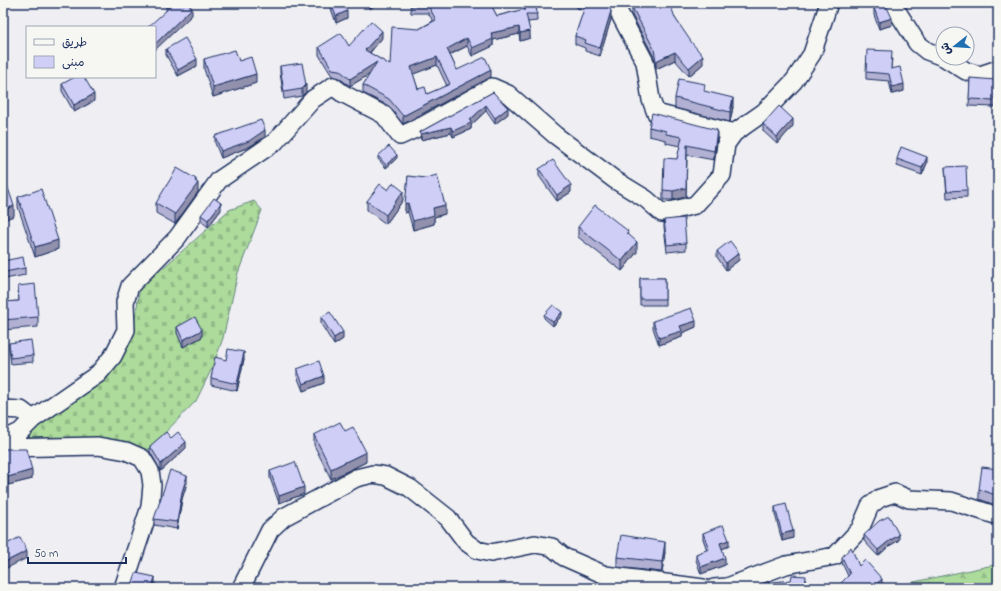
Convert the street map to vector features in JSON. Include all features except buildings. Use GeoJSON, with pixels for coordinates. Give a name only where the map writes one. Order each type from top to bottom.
{"type":"FeatureCollection","features":[{"type":"Feature","properties":{"kind":"street"},"geometry":{"type":"LineString","coordinates":[[614,3],[645,62],[651,100],[656,113],[734,133]]}},
{"type":"Feature","properties":{"kind":"street"},"geometry":{"type":"LineString","coordinates":[[3,440],[20,432],[33,419],[98,374],[114,356],[126,330],[126,302],[130,286],[176,238],[219,180],[275,142],[313,99],[333,86],[342,94],[384,115],[400,136],[424,125],[492,87],[508,94],[554,135],[616,180],[646,199],[662,213],[695,205],[722,174],[726,144],[734,133],[764,112],[794,81],[812,54],[829,3]]}},
{"type":"Feature","properties":{"kind":"street"},"geometry":{"type":"LineString","coordinates":[[892,3],[917,43],[926,51],[935,54]]}},
{"type":"Feature","properties":{"kind":"street"},"geometry":{"type":"LineString","coordinates":[[958,66],[966,71],[980,75],[998,68]]}},
{"type":"Feature","properties":{"kind":"street"},"geometry":{"type":"LineString","coordinates":[[3,409],[21,410],[33,419]]}},
{"type":"Feature","properties":{"kind":"street"},"geometry":{"type":"LineString","coordinates":[[3,448],[98,446],[126,451],[142,458],[150,471],[152,485],[150,507],[123,588]]}},
{"type":"Feature","properties":{"kind":"street"},"geometry":{"type":"LineString","coordinates":[[241,588],[270,530],[284,517],[356,478],[373,474],[386,476],[410,488],[448,518],[466,542],[477,550],[491,553],[535,544],[552,547],[564,557],[605,575],[703,588]]}},
{"type":"Feature","properties":{"kind":"street"},"geometry":{"type":"LineString","coordinates":[[714,588],[727,587],[786,565],[835,556],[860,529],[870,506],[880,498],[895,493],[909,499],[951,501],[998,516]]}},
{"type":"Feature","properties":{"kind":"green space"},"geometry":{"type":"Polygon","coordinates":[[[254,201],[262,210],[238,273],[223,338],[213,366],[196,401],[144,454],[31,442],[28,432],[119,362],[134,324],[140,288],[229,210],[254,201]]]}},
{"type":"Feature","properties":{"kind":"green space"},"geometry":{"type":"Polygon","coordinates":[[[998,564],[998,588],[886,588],[998,564]]]}}]}
